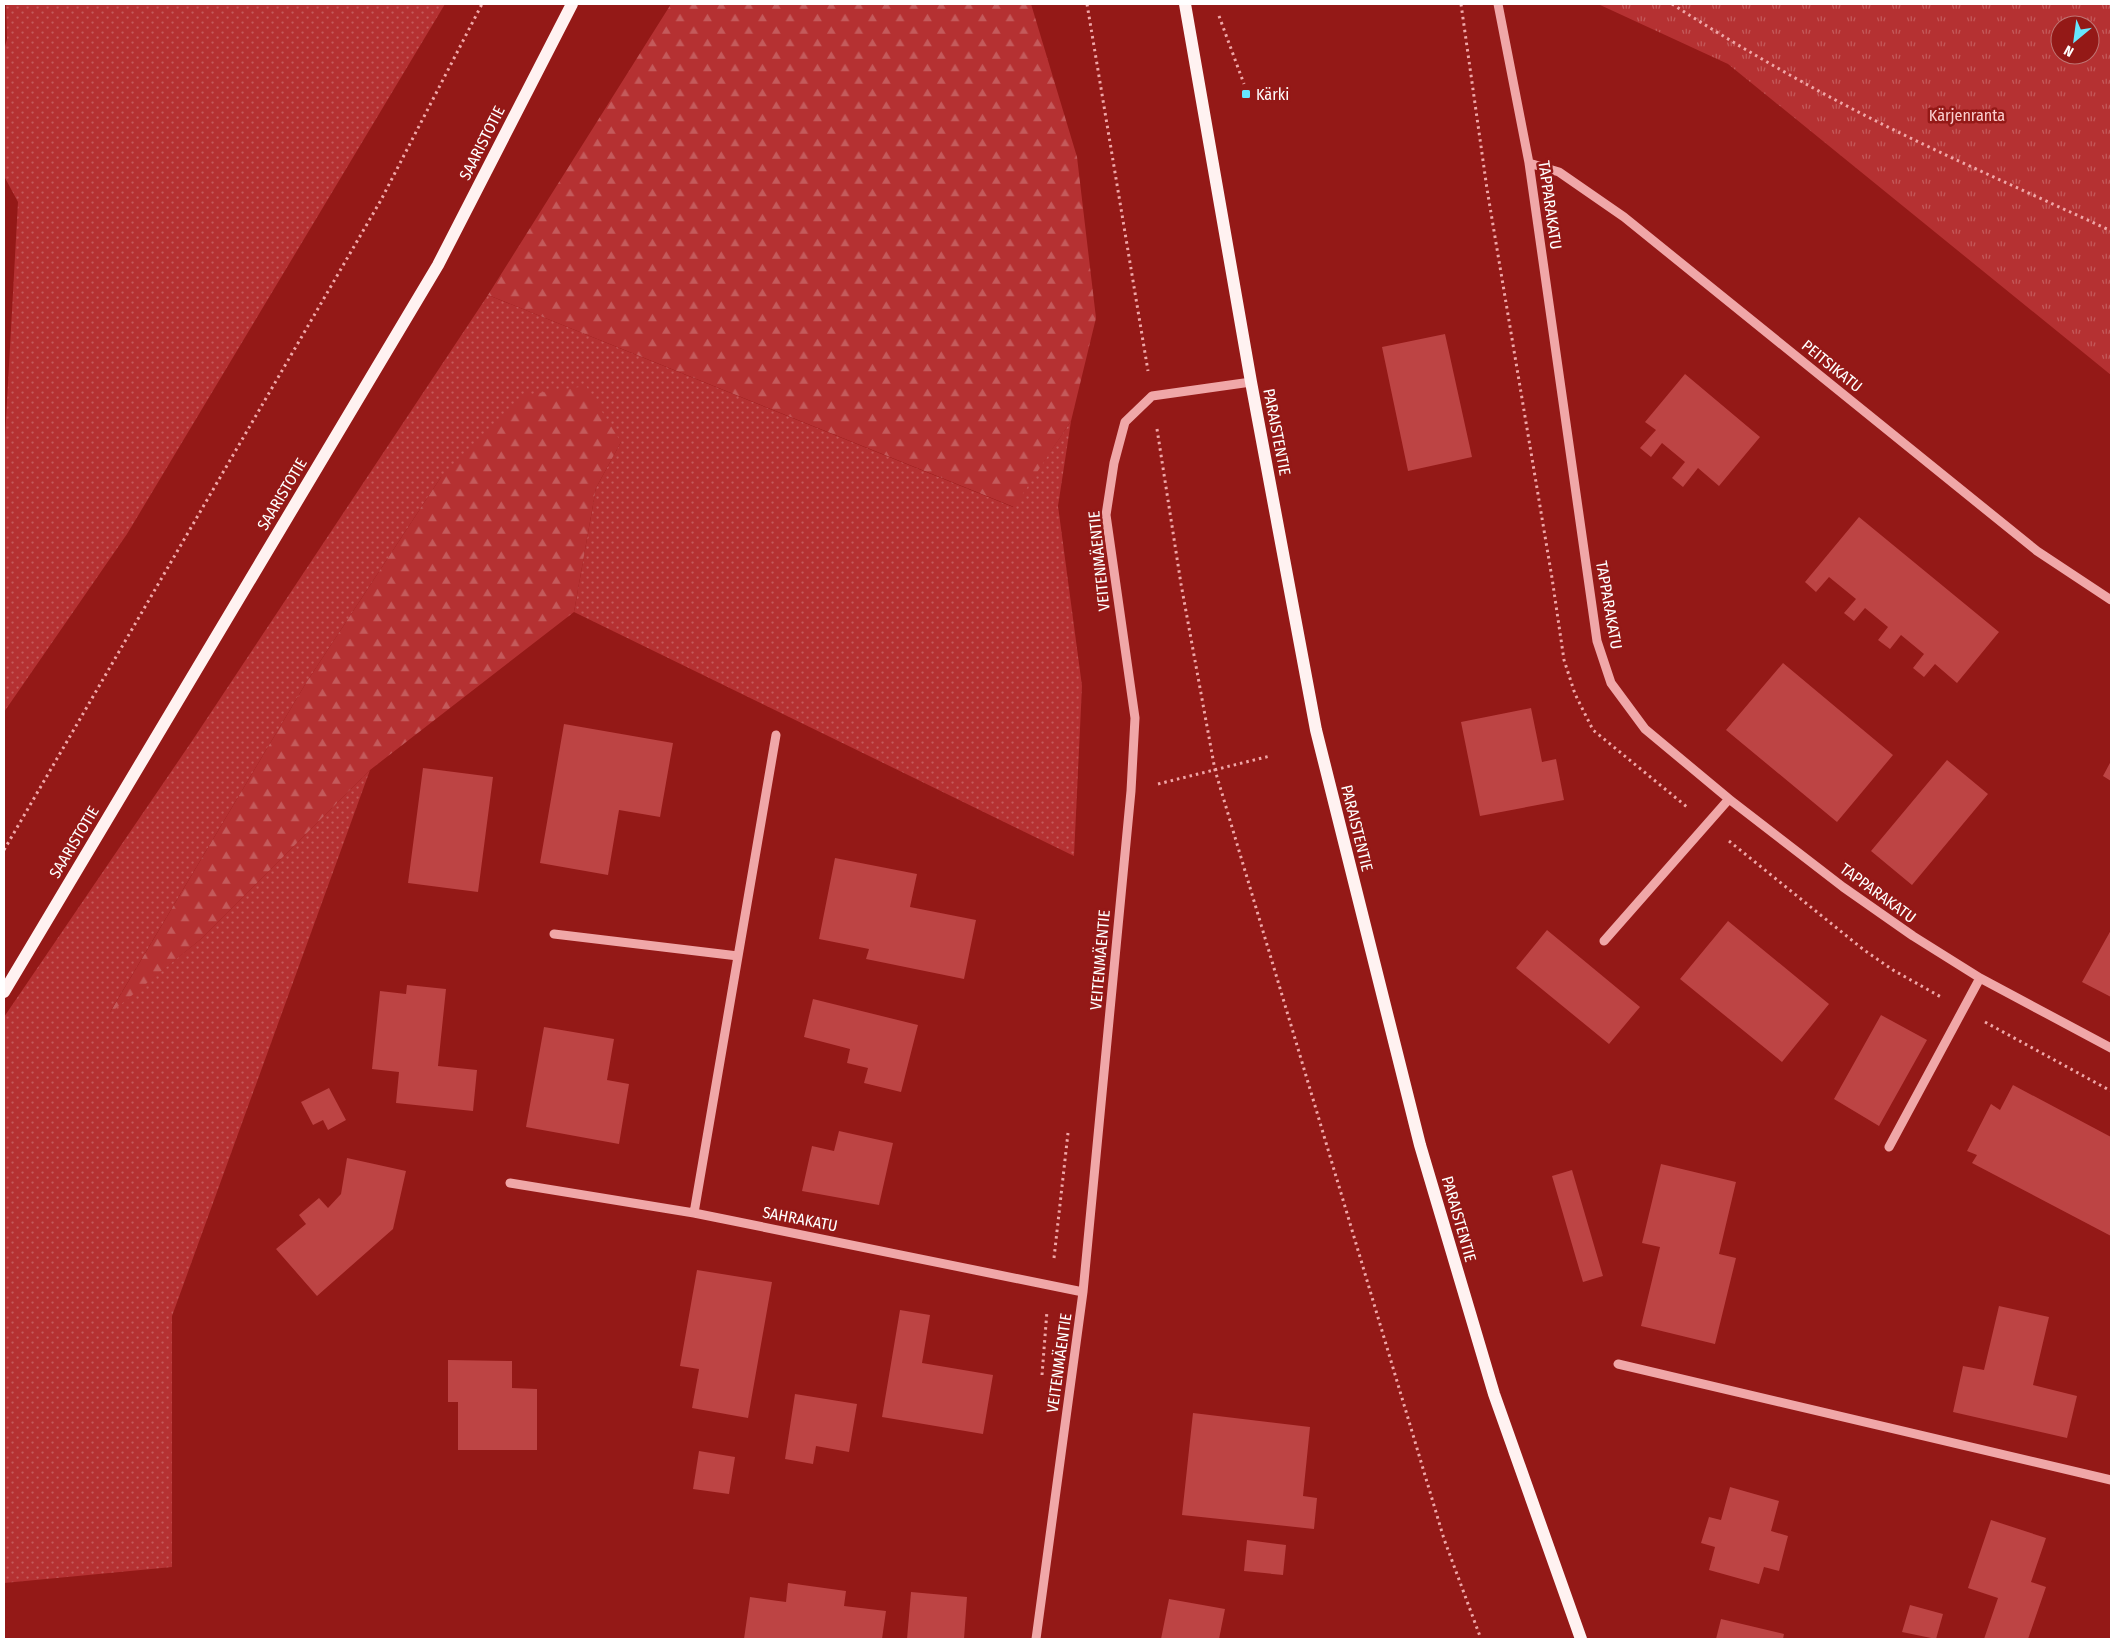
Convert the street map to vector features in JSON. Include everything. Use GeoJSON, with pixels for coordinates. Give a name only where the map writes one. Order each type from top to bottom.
{"type":"FeatureCollection","features":[{"type":"Feature","properties":{"kind":"main road","name":"SAARISTOTIE"},"geometry":{"type":"LineString","coordinates":[[4,992],[438,265],[572,4]]}},
{"type":"Feature","properties":{"kind":"main road","name":"PARAISTENTIE"},"geometry":{"type":"LineString","coordinates":[[1185,4],[1251,382],[1316,730],[1420,1145],[1494,1394],[1581,1639]]}},
{"type":"Feature","properties":{"kind":"street","name":"TAPPARAKATU"},"geometry":{"type":"LineString","coordinates":[[1498,4],[1529,163],[1597,641],[1612,683],[1645,729],[1729,799],[1843,887],[1913,936],[1980,978],[2111,1048]]}},
{"type":"Feature","properties":{"kind":"street","name":"PEITSIKATU"},"geometry":{"type":"LineString","coordinates":[[1529,163],[1559,172],[1624,218],[2037,551],[2111,600]]}},
{"type":"Feature","properties":{"kind":"street"},"geometry":{"type":"LineString","coordinates":[[1152,396],[1251,382]]}},
{"type":"Feature","properties":{"kind":"street","name":"VEITENMÄENTIE"},"geometry":{"type":"LineString","coordinates":[[1036,1639],[1083,1292],[1131,791],[1135,718],[1106,514],[1114,463],[1125,422],[1152,396]]}},
{"type":"Feature","properties":{"kind":"street"},"geometry":{"type":"LineString","coordinates":[[694,1212],[776,735]]}},
{"type":"Feature","properties":{"kind":"street"},"geometry":{"type":"LineString","coordinates":[[1604,941],[1729,799]]}},
{"type":"Feature","properties":{"kind":"street"},"geometry":{"type":"LineString","coordinates":[[554,934],[738,956]]}},
{"type":"Feature","properties":{"kind":"street"},"geometry":{"type":"LineString","coordinates":[[1889,1147],[1980,978]]}},
{"type":"Feature","properties":{"kind":"street","name":"SAHRAKATU"},"geometry":{"type":"LineString","coordinates":[[510,1183],[694,1212],[1083,1292]]}},
{"type":"Feature","properties":{"kind":"street"},"geometry":{"type":"LineString","coordinates":[[1618,1364],[2111,1480]]}},
{"type":"Feature","properties":{"kind":"path"},"geometry":{"type":"LineString","coordinates":[[4,850],[381,200],[482,4]]}},
{"type":"Feature","properties":{"kind":"path"},"geometry":{"type":"LineString","coordinates":[[1087,4],[1181,584],[1215,770],[1444,1539],[1481,1639]]}},
{"type":"Feature","properties":{"kind":"path"},"geometry":{"type":"LineString","coordinates":[[1461,4],[1487,189],[1564,660],[1575,694],[1593,730],[1707,824],[1864,950],[1892,970],[2111,1091]]}},
{"type":"Feature","properties":{"kind":"path"},"geometry":{"type":"LineString","coordinates":[[1672,4],[1718,33],[1845,105],[1972,168],[2111,232]]}},
{"type":"Feature","properties":{"kind":"path"},"geometry":{"type":"LineString","coordinates":[[1216,10],[1244,84]]}},
{"type":"Feature","properties":{"kind":"path"},"geometry":{"type":"LineString","coordinates":[[1139,370],[1146,364]]}},
{"type":"Feature","properties":{"kind":"path"},"geometry":{"type":"LineString","coordinates":[[1131,791],[1270,756]]}},
{"type":"Feature","properties":{"kind":"path"},"geometry":{"type":"LineString","coordinates":[[1041,1383],[1050,1285],[1069,1131]]}},
{"type":"Feature","properties":{"kind":"green space"},"geometry":{"type":"Polygon","coordinates":[[[6,4],[445,4],[127,534],[4,712],[4,456],[18,202],[4,176],[6,4]]]}},
{"type":"Feature","properties":{"kind":"green space"},"geometry":{"type":"Polygon","coordinates":[[[671,4],[1031,4],[1077,157],[1096,318],[1071,421],[1014,507],[488,295],[671,4]]]}},
{"type":"Feature","properties":{"kind":"green space","name":"Kärjenranta"},"geometry":{"type":"Polygon","coordinates":[[[1598,4],[2111,4],[2111,375],[1728,64],[1598,4]]]}},
{"type":"Feature","properties":{"kind":"green space"},"geometry":{"type":"Polygon","coordinates":[[[488,295],[1013,507],[1071,421],[1058,506],[1082,686],[1074,856],[574,612],[596,488],[621,442],[441,477],[306,683],[110,1012],[201,939],[370,770],[172,1316],[172,1567],[4,1583],[4,1017],[192,741],[488,295]]]}},
{"type":"Feature","properties":{"kind":"green space"},"geometry":{"type":"Polygon","coordinates":[[[586,386],[621,442],[596,488],[574,612],[370,770],[201,939],[109,1014],[306,683],[441,477],[525,395],[586,386]]]}},
{"type":"Feature","properties":{"kind":"building"},"geometry":{"type":"Polygon","coordinates":[[[1445,334],[1472,457],[1408,471],[1382,347],[1445,334]]]}},
{"type":"Feature","properties":{"kind":"building"},"geometry":{"type":"Polygon","coordinates":[[[1685,374],[1760,437],[1719,486],[1698,468],[1683,487],[1672,478],[1685,462],[1662,443],[1651,457],[1640,448],[1656,430],[1645,422],[1685,374]]]}},
{"type":"Feature","properties":{"kind":"building"},"geometry":{"type":"Polygon","coordinates":[[[1859,517],[1999,632],[1957,683],[1935,664],[1924,677],[1913,668],[1924,654],[1901,635],[1890,649],[1878,640],[1888,627],[1865,608],[1854,621],[1844,613],[1856,599],[1829,577],[1816,592],[1805,582],[1859,517]]]}},
{"type":"Feature","properties":{"kind":"building"},"geometry":{"type":"Polygon","coordinates":[[[1783,663],[1893,755],[1837,822],[1726,730],[1783,663]]]}},
{"type":"Feature","properties":{"kind":"building"},"geometry":{"type":"Polygon","coordinates":[[[1531,708],[1542,762],[1556,759],[1564,800],[1480,816],[1461,722],[1531,708]]]}},
{"type":"Feature","properties":{"kind":"building"},"geometry":{"type":"Polygon","coordinates":[[[564,724],[673,743],[660,817],[619,810],[608,875],[540,863],[564,724]]]}},
{"type":"Feature","properties":{"kind":"building"},"geometry":{"type":"Polygon","coordinates":[[[1947,760],[1988,794],[1912,885],[1871,851],[1947,760]]]}},
{"type":"Feature","properties":{"kind":"building"},"geometry":{"type":"Polygon","coordinates":[[[2111,761],[2111,781],[2103,776],[2111,761]]]}},
{"type":"Feature","properties":{"kind":"building"},"geometry":{"type":"Polygon","coordinates":[[[423,768],[493,777],[478,892],[408,883],[423,768]]]}},
{"type":"Feature","properties":{"kind":"building"},"geometry":{"type":"Polygon","coordinates":[[[835,858],[917,874],[910,907],[976,920],[964,979],[866,959],[869,949],[819,939],[835,858]]]}},
{"type":"Feature","properties":{"kind":"building"},"geometry":{"type":"Polygon","coordinates":[[[1728,921],[1829,1004],[1782,1062],[1680,979],[1728,921]]]}},
{"type":"Feature","properties":{"kind":"building"},"geometry":{"type":"Polygon","coordinates":[[[1547,930],[1640,1007],[1609,1044],[1516,968],[1547,930]]]}},
{"type":"Feature","properties":{"kind":"building"},"geometry":{"type":"Polygon","coordinates":[[[2111,930],[2111,997],[2082,982],[2111,930]]]}},
{"type":"Feature","properties":{"kind":"building"},"geometry":{"type":"Polygon","coordinates":[[[407,985],[446,989],[438,1066],[477,1070],[473,1111],[396,1103],[399,1072],[372,1069],[380,991],[406,994],[407,985]]]}},
{"type":"Feature","properties":{"kind":"building"},"geometry":{"type":"Polygon","coordinates":[[[813,999],[918,1025],[901,1092],[864,1083],[868,1068],[847,1063],[850,1049],[804,1037],[813,999]]]}},
{"type":"Feature","properties":{"kind":"building"},"geometry":{"type":"Polygon","coordinates":[[[1881,1015],[1927,1040],[1879,1126],[1834,1099],[1881,1015]]]}},
{"type":"Feature","properties":{"kind":"building"},"geometry":{"type":"Polygon","coordinates":[[[544,1027],[614,1039],[607,1080],[629,1084],[619,1144],[526,1127],[544,1027]]]}},
{"type":"Feature","properties":{"kind":"building"},"geometry":{"type":"Polygon","coordinates":[[[2013,1085],[2111,1137],[2111,1236],[1972,1163],[1977,1155],[1967,1151],[1991,1104],[2000,1110],[2013,1085]]]}},
{"type":"Feature","properties":{"kind":"building"},"geometry":{"type":"Polygon","coordinates":[[[329,1088],[346,1120],[328,1130],[323,1120],[313,1125],[301,1102],[329,1088]]]}},
{"type":"Feature","properties":{"kind":"building"},"geometry":{"type":"Polygon","coordinates":[[[839,1131],[893,1143],[879,1205],[802,1191],[812,1146],[834,1151],[839,1131]]]}},
{"type":"Feature","properties":{"kind":"building"},"geometry":{"type":"Polygon","coordinates":[[[347,1158],[406,1171],[393,1229],[317,1296],[276,1249],[306,1224],[299,1215],[319,1198],[328,1208],[341,1194],[347,1158]]]}},
{"type":"Feature","properties":{"kind":"building"},"geometry":{"type":"Polygon","coordinates":[[[1661,1164],[1736,1182],[1719,1254],[1736,1258],[1715,1344],[1641,1326],[1660,1247],[1642,1243],[1661,1164]]]}},
{"type":"Feature","properties":{"kind":"building"},"geometry":{"type":"Polygon","coordinates":[[[1572,1170],[1603,1276],[1583,1282],[1552,1176],[1572,1170]]]}},
{"type":"Feature","properties":{"kind":"building"},"geometry":{"type":"Polygon","coordinates":[[[697,1270],[772,1282],[748,1418],[692,1408],[699,1369],[680,1366],[697,1270]]]}},
{"type":"Feature","properties":{"kind":"building"},"geometry":{"type":"Polygon","coordinates":[[[1999,1306],[2049,1317],[2033,1385],[2077,1396],[2067,1438],[1953,1412],[1963,1366],[1984,1370],[1999,1306]]]}},
{"type":"Feature","properties":{"kind":"building"},"geometry":{"type":"Polygon","coordinates":[[[900,1310],[930,1315],[922,1363],[993,1375],[983,1434],[882,1417],[900,1310]]]}},
{"type":"Feature","properties":{"kind":"building"},"geometry":{"type":"Polygon","coordinates":[[[448,1360],[512,1361],[512,1388],[537,1389],[537,1450],[458,1450],[458,1402],[448,1402],[448,1360]]]}},
{"type":"Feature","properties":{"kind":"building"},"geometry":{"type":"Polygon","coordinates":[[[795,1394],[857,1404],[849,1452],[816,1446],[813,1464],[785,1459],[795,1394]]]}},
{"type":"Feature","properties":{"kind":"building"},"geometry":{"type":"Polygon","coordinates":[[[1193,1413],[1310,1427],[1303,1496],[1317,1498],[1314,1529],[1182,1515],[1193,1413]]]}},
{"type":"Feature","properties":{"kind":"building"},"geometry":{"type":"Polygon","coordinates":[[[699,1451],[735,1457],[729,1494],[693,1489],[699,1451]]]}},
{"type":"Feature","properties":{"kind":"building"},"geometry":{"type":"Polygon","coordinates":[[[1730,1487],[1779,1501],[1771,1531],[1788,1536],[1779,1571],[1764,1567],[1759,1584],[1709,1570],[1715,1547],[1701,1543],[1709,1517],[1721,1520],[1730,1487]]]}},
{"type":"Feature","properties":{"kind":"building"},"geometry":{"type":"Polygon","coordinates":[[[1991,1520],[2046,1538],[2031,1582],[2046,1587],[2028,1639],[1984,1639],[1998,1598],[1968,1588],[1991,1520]]]}},
{"type":"Feature","properties":{"kind":"building"},"geometry":{"type":"Polygon","coordinates":[[[1247,1540],[1286,1545],[1283,1575],[1244,1571],[1247,1540]]]}},
{"type":"Feature","properties":{"kind":"building"},"geometry":{"type":"Polygon","coordinates":[[[788,1583],[846,1591],[844,1606],[886,1611],[882,1639],[744,1639],[750,1597],[786,1602],[788,1583]]]}},
{"type":"Feature","properties":{"kind":"building"},"geometry":{"type":"Polygon","coordinates":[[[911,1592],[967,1597],[964,1639],[907,1639],[911,1592]]]}},
{"type":"Feature","properties":{"kind":"building"},"geometry":{"type":"Polygon","coordinates":[[[1169,1599],[1225,1609],[1219,1639],[1161,1639],[1169,1599]]]}},
{"type":"Feature","properties":{"kind":"building"},"geometry":{"type":"Polygon","coordinates":[[[1910,1605],[1943,1614],[1936,1639],[1902,1632],[1910,1605]]]}},
{"type":"Feature","properties":{"kind":"building"},"geometry":{"type":"Polygon","coordinates":[[[1721,1619],[1784,1634],[1783,1639],[1716,1639],[1721,1619]]]}},
{"type":"Feature","properties":{"kind":"place","name":"Kärki"},"geometry":{"type":"Point","coordinates":[1246,94]}}]}
